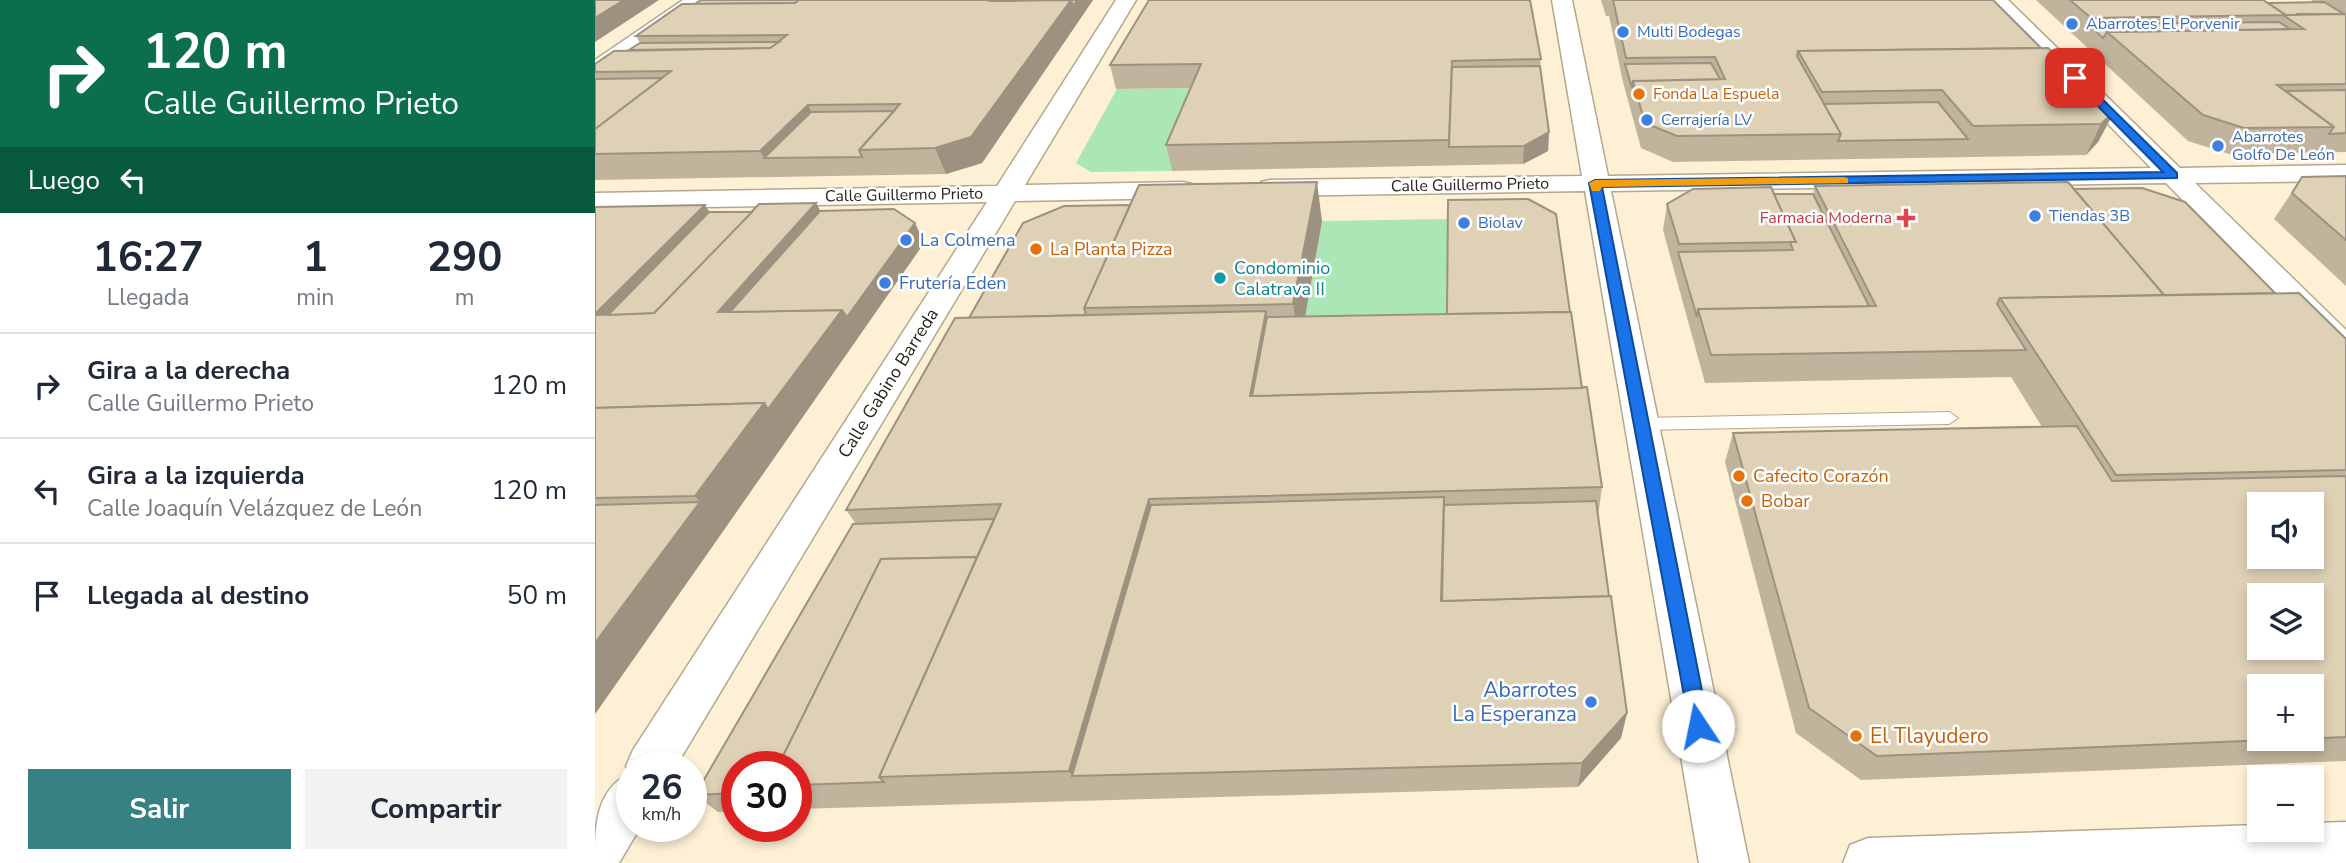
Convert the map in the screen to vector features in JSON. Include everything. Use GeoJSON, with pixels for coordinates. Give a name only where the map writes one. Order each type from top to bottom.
{"type":"FeatureCollection","features":[{"type":"Feature","properties":{"kind":"street"},"geometry":{"type":"LineString","coordinates":[[595,70],[697,0]]}},
{"type":"Feature","properties":{"kind":"street","name":"Calle Gabino Barreda"},"geometry":{"type":"LineString","coordinates":[[659,751],[1126,0]]}},
{"type":"Feature","properties":{"kind":"street"},"geometry":{"type":"LineString","coordinates":[[1562,0],[1724,863]]}},
{"type":"Feature","properties":{"kind":"street"},"geometry":{"type":"LineString","coordinates":[[1997,0],[2346,348]]}},
{"type":"Feature","properties":{"kind":"street","name":"Calle Guillermo Prieto"},"geometry":{"type":"LineString","coordinates":[[1241,189],[2346,173]]}},
{"type":"Feature","properties":{"kind":"street","name":"Calle Guillermo Prieto"},"geometry":{"type":"LineString","coordinates":[[595,201],[1213,189]]}},
{"type":"Feature","properties":{"kind":"street"},"geometry":{"type":"LineString","coordinates":[[595,855],[616,822]]}},
{"type":"Feature","properties":{"kind":"street"},"geometry":{"type":"LineString","coordinates":[[1868,863],[2346,847]]}},
{"type":"Feature","properties":{"kind":"lane"},"geometry":{"type":"LineString","coordinates":[[1641,424],[1949,418]]}},
{"type":"Feature","properties":{"kind":"green space"},"geometry":{"type":"Polygon","coordinates":[[[1206,88],[1172,171],[1091,172],[1076,163],[1117,89],[1206,88]]]}},
{"type":"Feature","properties":{"kind":"green space"},"geometry":{"type":"Polygon","coordinates":[[[1448,219],[1447,342],[1300,345],[1322,221],[1448,219]]]}},
{"type":"Feature","properties":{"kind":"building"},"geometry":{"type":"Polygon","coordinates":[[[595,0],[624,0],[595,18],[595,0]]]}},
{"type":"Feature","properties":{"kind":"building"},"geometry":{"type":"Polygon","coordinates":[[[701,0],[799,0],[795,3],[695,4],[701,0]]]}},
{"type":"Feature","properties":{"kind":"building"},"geometry":{"type":"Polygon","coordinates":[[[799,0],[1071,0],[971,137],[935,148],[859,150],[900,104],[808,105],[760,151],[595,154],[595,129],[671,71],[595,72],[595,64],[614,51],[770,48],[787,35],[636,36],[682,4],[795,3],[799,0]]]}},
{"type":"Feature","properties":{"kind":"building"},"geometry":{"type":"Polygon","coordinates":[[[1149,0],[1530,0],[1541,59],[1452,61],[1449,140],[1166,145],[1201,64],[1110,65],[1149,0]]]}},
{"type":"Feature","properties":{"kind":"building"},"geometry":{"type":"Polygon","coordinates":[[[1613,0],[1993,0],[2041,48],[1798,51],[1797,56],[1841,134],[1677,136],[1645,123],[1633,81],[1725,79],[1715,57],[1626,58],[1613,0]]]}},
{"type":"Feature","properties":{"kind":"building"},"geometry":{"type":"Polygon","coordinates":[[[2070,0],[2263,0],[2286,15],[2346,14],[2346,84],[2277,85],[2334,127],[2244,128],[2203,115],[2107,32],[2304,29],[2283,15],[2091,18],[2070,0]]]}},
{"type":"Feature","properties":{"kind":"building"},"geometry":{"type":"Polygon","coordinates":[[[2324,2],[2344,14],[2286,15],[2268,3],[2324,2]]]}},
{"type":"Feature","properties":{"kind":"building"},"geometry":{"type":"Polygon","coordinates":[[[2279,22],[2290,29],[2107,32],[2103,38],[2088,24],[2279,22]]]}},
{"type":"Feature","properties":{"kind":"building"},"geometry":{"type":"Polygon","coordinates":[[[779,42],[770,48],[629,50],[640,43],[779,42]]]}},
{"type":"Feature","properties":{"kind":"building"},"geometry":{"type":"Polygon","coordinates":[[[2048,48],[2114,112],[2101,124],[1973,126],[1942,90],[1822,92],[1798,51],[2048,48]]]}},
{"type":"Feature","properties":{"kind":"building"},"geometry":{"type":"Polygon","coordinates":[[[1711,63],[1720,79],[1633,81],[1632,88],[1625,64],[1711,63]]]}},
{"type":"Feature","properties":{"kind":"building"},"geometry":{"type":"Polygon","coordinates":[[[1540,66],[1549,132],[1524,146],[1449,147],[1452,67],[1540,66]]]}},
{"type":"Feature","properties":{"kind":"building"},"geometry":{"type":"Polygon","coordinates":[[[662,78],[595,129],[595,79],[662,78]]]}},
{"type":"Feature","properties":{"kind":"building"},"geometry":{"type":"Polygon","coordinates":[[[2346,90],[2346,133],[2329,134],[2334,127],[2286,91],[2346,90]]]}},
{"type":"Feature","properties":{"kind":"building"},"geometry":{"type":"Polygon","coordinates":[[[1938,102],[1968,139],[1838,141],[1841,134],[1824,104],[1938,102]]]}},
{"type":"Feature","properties":{"kind":"building"},"geometry":{"type":"Polygon","coordinates":[[[894,111],[859,150],[862,157],[764,158],[811,112],[894,111]]]}},
{"type":"Feature","properties":{"kind":"building"},"geometry":{"type":"Polygon","coordinates":[[[2346,176],[2346,240],[2292,193],[2302,177],[2346,176]]]}},
{"type":"Feature","properties":{"kind":"building"},"geometry":{"type":"Polygon","coordinates":[[[1317,182],[1293,304],[1084,308],[1139,185],[1317,182]]]}},
{"type":"Feature","properties":{"kind":"building"},"geometry":{"type":"Polygon","coordinates":[[[2068,182],[2164,295],[2000,298],[1997,304],[2026,350],[1711,355],[1698,309],[1876,306],[1815,186],[2068,182]]]}},
{"type":"Feature","properties":{"kind":"building"},"geometry":{"type":"Polygon","coordinates":[[[1771,187],[1796,242],[1679,244],[1667,204],[1693,189],[1771,187]]]}},
{"type":"Feature","properties":{"kind":"building"},"geometry":{"type":"Polygon","coordinates":[[[2142,188],[2185,202],[2275,293],[2164,295],[2074,189],[2142,188]]]}},
{"type":"Feature","properties":{"kind":"building"},"geometry":{"type":"Polygon","coordinates":[[[1774,194],[1813,194],[1869,306],[1698,309],[1697,317],[1678,252],[1793,250],[1790,242],[1796,242],[1774,194]]]}},
{"type":"Feature","properties":{"kind":"building"},"geometry":{"type":"Polygon","coordinates":[[[1528,199],[1556,214],[1570,312],[1447,314],[1448,200],[1528,199]]]}},
{"type":"Feature","properties":{"kind":"building"},"geometry":{"type":"Polygon","coordinates":[[[816,203],[718,312],[842,310],[768,409],[764,403],[595,408],[595,315],[654,313],[759,204],[816,203]]]}},
{"type":"Feature","properties":{"kind":"building"},"geometry":{"type":"Polygon","coordinates":[[[705,205],[595,314],[595,207],[705,205]]]}},
{"type":"Feature","properties":{"kind":"building"},"geometry":{"type":"Polygon","coordinates":[[[1130,205],[1084,308],[1086,315],[969,318],[1023,223],[1064,206],[1130,205]]]}},
{"type":"Feature","properties":{"kind":"building"},"geometry":{"type":"Polygon","coordinates":[[[894,209],[915,223],[847,317],[842,310],[730,312],[820,211],[894,209]]]}},
{"type":"Feature","properties":{"kind":"building"},"geometry":{"type":"Polygon","coordinates":[[[709,212],[752,212],[654,313],[608,315],[709,212]]]}},
{"type":"Feature","properties":{"kind":"building"},"geometry":{"type":"Polygon","coordinates":[[[2299,293],[2346,339],[2346,470],[2116,475],[2000,298],[2299,293]]]}},
{"type":"Feature","properties":{"kind":"building"},"geometry":{"type":"Polygon","coordinates":[[[1266,311],[1250,396],[1587,387],[1602,487],[1149,499],[1069,771],[879,777],[1001,504],[846,510],[955,318],[1266,311]]]}},
{"type":"Feature","properties":{"kind":"building"},"geometry":{"type":"Polygon","coordinates":[[[1571,312],[1582,388],[1252,396],[1267,317],[1571,312]]]}},
{"type":"Feature","properties":{"kind":"building"},"geometry":{"type":"Polygon","coordinates":[[[764,403],[695,496],[595,498],[595,408],[764,403]]]}},
{"type":"Feature","properties":{"kind":"building"},"geometry":{"type":"Polygon","coordinates":[[[2077,426],[2112,481],[2346,476],[2346,737],[2324,738],[2324,674],[2247,674],[2247,741],[1877,756],[1809,708],[1733,433],[2077,426]]]}},
{"type":"Feature","properties":{"kind":"building"},"geometry":{"type":"Polygon","coordinates":[[[1444,497],[1441,601],[1611,596],[1627,713],[1582,763],[1072,776],[1151,505],[1444,497]]]}},
{"type":"Feature","properties":{"kind":"building"},"geometry":{"type":"Polygon","coordinates":[[[1596,501],[1609,596],[1442,601],[1444,505],[1596,501]]]}},
{"type":"Feature","properties":{"kind":"building"},"geometry":{"type":"Polygon","coordinates":[[[700,502],[595,643],[595,505],[700,502]]]}},
{"type":"Feature","properties":{"kind":"building"},"geometry":{"type":"Polygon","coordinates":[[[994,519],[977,557],[881,559],[785,751],[721,751],[721,794],[707,794],[707,774],[853,524],[994,519]]]}},
{"type":"Feature","properties":{"kind":"building"},"geometry":{"type":"Polygon","coordinates":[[[977,557],[879,777],[884,782],[812,784],[812,751],[785,751],[881,559],[977,557]]]}},
{"type":"Feature","properties":{"kind":"slow traffic"},"geometry":{"type":"LineString","coordinates":[[1596,189],[1595,183],[1843,180]]}},
{"type":"Feature","properties":{"kind":"place","name":"Abarrotes El Porvenir"},"geometry":{"type":"Point","coordinates":[2072,24]}},
{"type":"Feature","properties":{"kind":"place","name":"Multi Bodegas"},"geometry":{"type":"Point","coordinates":[1623,32]}},
{"type":"Feature","properties":{"kind":"place","name":"Fonda La Espuela"},"geometry":{"type":"Point","coordinates":[1639,94]}},
{"type":"Feature","properties":{"kind":"place","name":"Cerrajería LV"},"geometry":{"type":"Point","coordinates":[1647,120]}},
{"type":"Feature","properties":{"kind":"place","name":"Abarrotes Golfo De León"},"geometry":{"type":"Point","coordinates":[2218,146]}},
{"type":"Feature","properties":{"kind":"place","name":"Tiendas 3B"},"geometry":{"type":"Point","coordinates":[2035,216]}},
{"type":"Feature","properties":{"kind":"place","name":"Farmacia Moderna"},"geometry":{"type":"Point","coordinates":[1906,218]}},
{"type":"Feature","properties":{"kind":"place","name":"Biolav"},"geometry":{"type":"Point","coordinates":[1464,223]}},
{"type":"Feature","properties":{"kind":"place","name":"La Colmena"},"geometry":{"type":"Point","coordinates":[906,240]}},
{"type":"Feature","properties":{"kind":"place","name":"La Planta Pizza"},"geometry":{"type":"Point","coordinates":[1036,249]}},
{"type":"Feature","properties":{"kind":"place","name":"Condominio Calatrava II"},"geometry":{"type":"Point","coordinates":[1220,278]}},
{"type":"Feature","properties":{"kind":"place","name":"Frutería Eden"},"geometry":{"type":"Point","coordinates":[885,283]}},
{"type":"Feature","properties":{"kind":"place","name":"Cafecito Corazón"},"geometry":{"type":"Point","coordinates":[1739,476]}},
{"type":"Feature","properties":{"kind":"place","name":"Bobar"},"geometry":{"type":"Point","coordinates":[1747,501]}},
{"type":"Feature","properties":{"kind":"place","name":"Abarrotes La Esperanza"},"geometry":{"type":"Point","coordinates":[1591,702]}},
{"type":"Feature","properties":{"kind":"place","name":"El Tlayudero"},"geometry":{"type":"Point","coordinates":[1856,736]}},
{"type":"Feature","properties":{"kind":"route"},"geometry":{"type":"LineString","coordinates":[[1698,726],[1595,183],[2173,176],[2075,78]]}}]}
